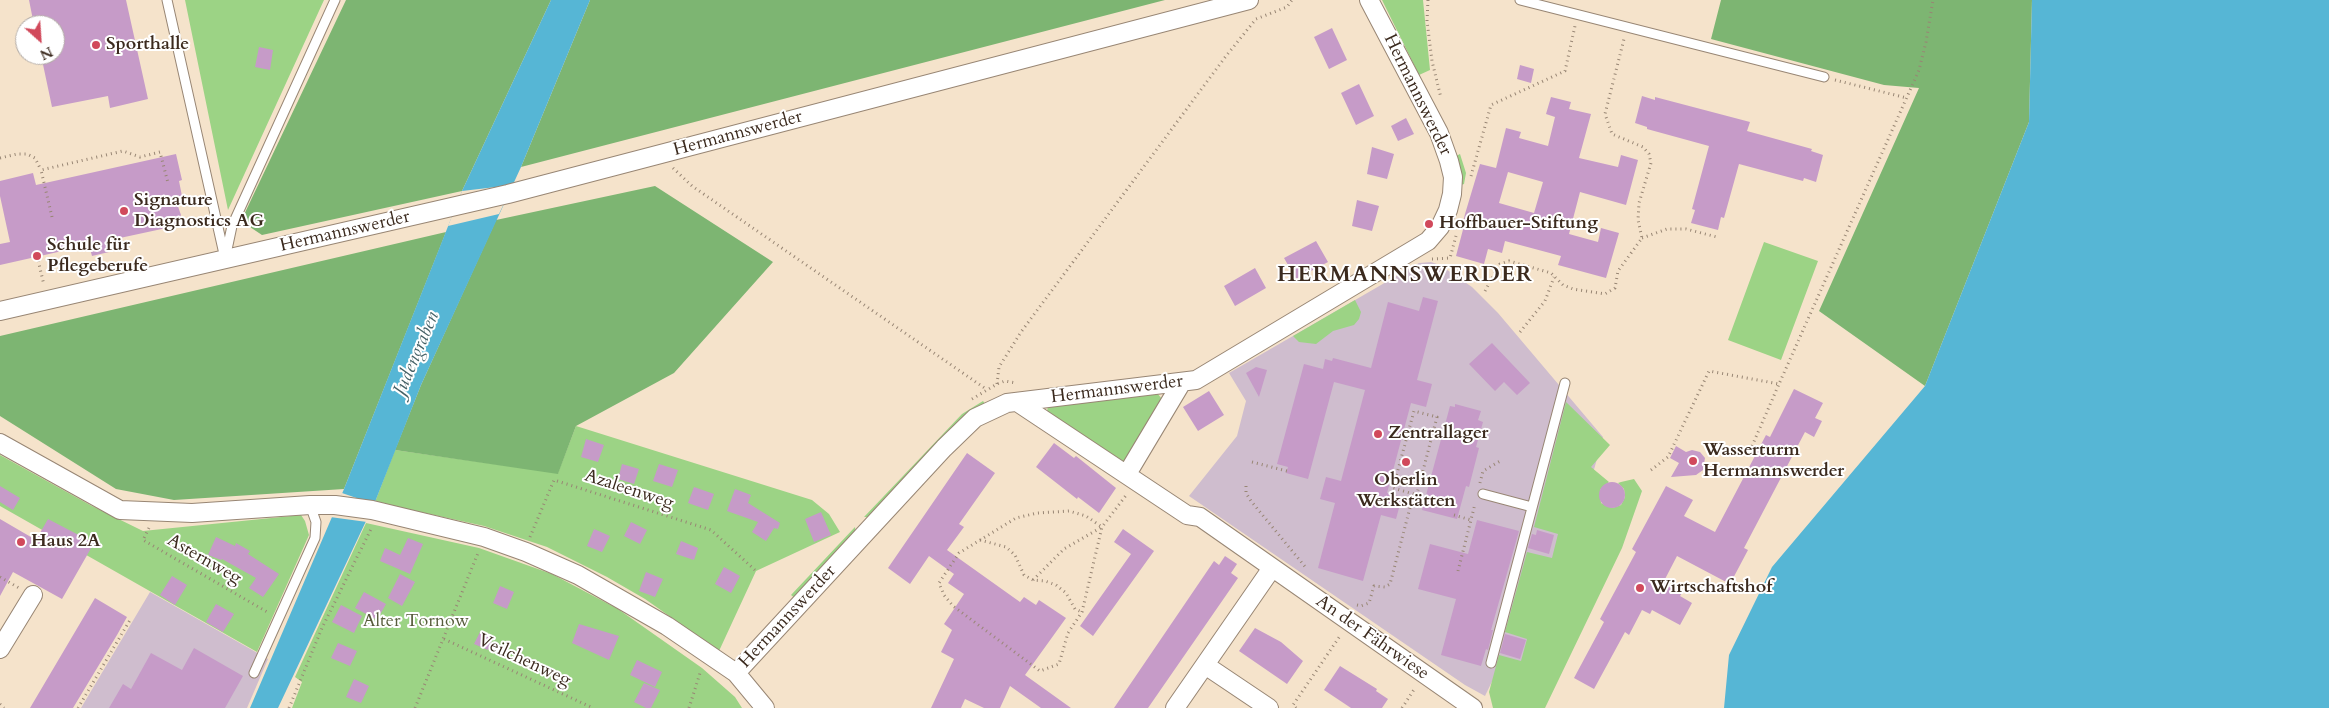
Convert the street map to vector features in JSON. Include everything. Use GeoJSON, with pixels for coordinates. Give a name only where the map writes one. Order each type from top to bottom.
{"type":"FeatureCollection","features":[{"type":"Feature","properties":{"kind":"street","name":"Hermannswerder"},"geometry":{"type":"LineString","coordinates":[[0,311],[508,194],[1249,0]]}},
{"type":"Feature","properties":{"kind":"street","name":"Hermannswerder"},"geometry":{"type":"LineString","coordinates":[[736,673],[944,448],[975,418],[995,407],[1017,402],[1196,380],[1428,241],[1440,226],[1448,210],[1452,194],[1452,177],[1445,146],[1370,0]]}},
{"type":"Feature","properties":{"kind":"street"},"geometry":{"type":"LineString","coordinates":[[1132,478],[1182,382]]}},
{"type":"Feature","properties":{"kind":"street","name":"An der Fährwiese"},"geometry":{"type":"LineString","coordinates":[[1017,402],[1187,515],[1200,518],[1472,708]]}},
{"type":"Feature","properties":{"kind":"street"},"geometry":{"type":"LineString","coordinates":[[0,443],[120,510],[192,513],[310,504],[335,505],[372,510],[484,537],[526,552],[578,575],[608,591],[710,654],[736,673],[765,708]]}},
{"type":"Feature","properties":{"kind":"street"},"geometry":{"type":"LineString","coordinates":[[1175,708],[1272,568]]}},
{"type":"Feature","properties":{"kind":"street"},"geometry":{"type":"LineString","coordinates":[[0,649],[33,595]]}},
{"type":"Feature","properties":{"kind":"street"},"geometry":{"type":"LineString","coordinates":[[1205,665],[1269,708]]}},
{"type":"Feature","properties":{"kind":"lane"},"geometry":{"type":"LineString","coordinates":[[167,0],[225,260]]}},
{"type":"Feature","properties":{"kind":"lane"},"geometry":{"type":"LineString","coordinates":[[225,260],[232,226],[335,0]]}},
{"type":"Feature","properties":{"kind":"lane"},"geometry":{"type":"LineString","coordinates":[[1520,0],[1824,77]]}},
{"type":"Feature","properties":{"kind":"lane"},"geometry":{"type":"LineString","coordinates":[[1491,663],[1565,383]]}},
{"type":"Feature","properties":{"kind":"lane"},"geometry":{"type":"LineString","coordinates":[[1481,490],[1532,507]]}},
{"type":"Feature","properties":{"kind":"lane"},"geometry":{"type":"LineString","coordinates":[[254,673],[315,538],[316,522],[310,504]]}},
{"type":"Feature","properties":{"kind":"path"},"geometry":{"type":"LineString","coordinates":[[997,384],[999,367],[1021,332],[1226,56],[1256,19],[1287,7],[1292,0]]}},
{"type":"Feature","properties":{"kind":"path"},"geometry":{"type":"LineString","coordinates":[[1428,0],[1427,21],[1432,61],[1444,105]]}},
{"type":"Feature","properties":{"kind":"path"},"geometry":{"type":"LineString","coordinates":[[1752,446],[1919,70],[1933,0]]}},
{"type":"Feature","properties":{"kind":"path"},"geometry":{"type":"LineString","coordinates":[[1469,185],[1491,105],[1564,71],[1578,15]]}},
{"type":"Feature","properties":{"kind":"path"},"geometry":{"type":"LineString","coordinates":[[1627,27],[1605,114],[1612,134],[1643,147],[1649,154],[1651,162],[1639,203],[1638,215],[1642,238]]}},
{"type":"Feature","properties":{"kind":"path"},"geometry":{"type":"LineString","coordinates":[[1824,77],[1907,98]]}},
{"type":"Feature","properties":{"kind":"path"},"geometry":{"type":"LineString","coordinates":[[41,170],[123,151],[140,157],[160,152],[168,183]]}},
{"type":"Feature","properties":{"kind":"path"},"geometry":{"type":"LineString","coordinates":[[0,158],[18,154],[27,154],[35,158],[41,170],[52,217]]}},
{"type":"Feature","properties":{"kind":"path"},"geometry":{"type":"LineString","coordinates":[[655,155],[692,186],[986,389],[995,407]]}},
{"type":"Feature","properties":{"kind":"path"},"geometry":{"type":"LineString","coordinates":[[1468,168],[1471,176]]}},
{"type":"Feature","properties":{"kind":"path"},"geometry":{"type":"LineString","coordinates":[[1485,292],[1500,264],[1509,261],[1551,272],[1554,277],[1573,289],[1592,293],[1611,292],[1615,288],[1618,271],[1623,262],[1642,238],[1667,229],[1686,230],[1717,237]]}},
{"type":"Feature","properties":{"kind":"path"},"geometry":{"type":"LineString","coordinates":[[1450,258],[1457,230]]}},
{"type":"Feature","properties":{"kind":"path"},"geometry":{"type":"LineString","coordinates":[[37,256],[47,300]]}},
{"type":"Feature","properties":{"kind":"path"},"geometry":{"type":"LineString","coordinates":[[1520,332],[1545,301],[1554,277]]}},
{"type":"Feature","properties":{"kind":"path"},"geometry":{"type":"LineString","coordinates":[[1651,470],[1668,456],[1709,371],[1779,384]]}},
{"type":"Feature","properties":{"kind":"path"},"geometry":{"type":"LineString","coordinates":[[1350,600],[1357,605],[1365,605],[1371,599],[1374,586],[1390,584],[1417,495],[1437,417],[1414,411],[1393,488],[1417,495]]}},
{"type":"Feature","properties":{"kind":"path"},"geometry":{"type":"LineString","coordinates":[[1481,490],[1483,471],[1502,460]]}},
{"type":"Feature","properties":{"kind":"path"},"geometry":{"type":"LineString","coordinates":[[1252,462],[1287,471]]}},
{"type":"Feature","properties":{"kind":"path"},"geometry":{"type":"LineString","coordinates":[[1102,527],[1086,516],[1069,511],[1037,512],[1016,518],[959,553],[939,583],[944,595],[953,606],[1040,670],[1059,664],[1068,633],[1082,612],[1102,527],[1132,478]]}},
{"type":"Feature","properties":{"kind":"path","name":"Azaleenweg"},"geometry":{"type":"LineString","coordinates":[[526,552],[554,480],[712,530],[756,571]]}},
{"type":"Feature","properties":{"kind":"path"},"geometry":{"type":"LineString","coordinates":[[1246,486],[1246,493],[1310,573]]}},
{"type":"Feature","properties":{"kind":"path"},"geometry":{"type":"LineString","coordinates":[[1458,571],[1476,502]]}},
{"type":"Feature","properties":{"kind":"path","name":"Asternweg"},"geometry":{"type":"LineString","coordinates":[[158,512],[143,540],[279,618]]}},
{"type":"Feature","properties":{"kind":"path"},"geometry":{"type":"LineString","coordinates":[[1454,515],[1471,520]]}},
{"type":"Feature","properties":{"kind":"path"},"geometry":{"type":"LineString","coordinates":[[1033,580],[1064,549],[1102,527]]}},
{"type":"Feature","properties":{"kind":"path"},"geometry":{"type":"LineString","coordinates":[[289,708],[322,628],[370,532]]}},
{"type":"Feature","properties":{"kind":"path"},"geometry":{"type":"LineString","coordinates":[[979,540],[1011,550],[1020,569],[1033,580],[1045,581],[1056,585],[1066,593],[1075,609],[1082,612]]}},
{"type":"Feature","properties":{"kind":"path"},"geometry":{"type":"LineString","coordinates":[[416,708],[477,554]]}},
{"type":"Feature","properties":{"kind":"path"},"geometry":{"type":"LineString","coordinates":[[78,708],[130,620]]}},
{"type":"Feature","properties":{"kind":"path"},"geometry":{"type":"LineString","coordinates":[[1296,708],[1292,705],[1350,622]]}},
{"type":"Feature","properties":{"kind":"path","name":"Veilchenweg"},"geometry":{"type":"LineString","coordinates":[[444,639],[593,708]]}},
{"type":"Feature","properties":{"kind":"path"},"geometry":{"type":"LineString","coordinates":[[690,708],[702,668],[710,654]]}},
{"type":"Feature","properties":{"kind":"path"},"geometry":{"type":"LineString","coordinates":[[1402,708],[1425,674]]}},
{"type":"Feature","properties":{"kind":"path"},"geometry":{"type":"LineString","coordinates":[[0,704],[4,708]]}},
{"type":"Feature","properties":{"kind":"shaded area","name":"Oberlin Werkstätten"},"geometry":{"type":"Polygon","coordinates":[[[1431,262],[1440,265],[1472,287],[1498,313],[1603,437],[1536,680],[1501,663],[1485,696],[1465,685],[1189,496],[1237,436],[1246,401],[1229,373],[1419,263],[1431,262]]]}},
{"type":"Feature","properties":{"kind":"shaded area"},"geometry":{"type":"Polygon","coordinates":[[[150,592],[268,659],[247,708],[81,708],[150,592]]]}},
{"type":"Feature","properties":{"kind":"green space"},"geometry":{"type":"Polygon","coordinates":[[[185,0],[324,0],[228,210],[185,0]]]}},
{"type":"Feature","properties":{"kind":"green space"},"geometry":{"type":"Polygon","coordinates":[[[346,0],[551,0],[462,191],[262,235],[241,221],[346,0]]]}},
{"type":"Feature","properties":{"kind":"green space"},"geometry":{"type":"Polygon","coordinates":[[[590,0],[1165,0],[521,167],[590,0]]]}},
{"type":"Feature","properties":{"kind":"green space"},"geometry":{"type":"Polygon","coordinates":[[[1382,0],[1423,0],[1430,70],[1419,75],[1382,0]]]}},
{"type":"Feature","properties":{"kind":"green space"},"geometry":{"type":"Polygon","coordinates":[[[1721,0],[2032,0],[2029,122],[1925,386],[1819,311],[1919,88],[1884,85],[1711,39],[1721,0]]]}},
{"type":"Feature","properties":{"kind":"green space"},"geometry":{"type":"Polygon","coordinates":[[[1460,154],[1466,173],[1464,184],[1461,185],[1454,157],[1460,154]]]}},
{"type":"Feature","properties":{"kind":"green space"},"geometry":{"type":"Polygon","coordinates":[[[655,186],[773,262],[674,373],[576,426],[558,474],[395,450],[421,385],[496,220],[655,186]]]}},
{"type":"Feature","properties":{"kind":"green space"},"geometry":{"type":"Polygon","coordinates":[[[446,232],[344,489],[174,500],[116,489],[0,416],[0,336],[446,232]]]}},
{"type":"Feature","properties":{"kind":"green space"},"geometry":{"type":"Polygon","coordinates":[[[1764,242],[1818,261],[1781,360],[1728,340],[1764,242]]]}},
{"type":"Feature","properties":{"kind":"green space"},"geometry":{"type":"Polygon","coordinates":[[[1355,300],[1361,312],[1359,319],[1354,325],[1333,331],[1316,344],[1299,342],[1293,336],[1355,300]]]}},
{"type":"Feature","properties":{"kind":"green space"},"geometry":{"type":"Polygon","coordinates":[[[1157,393],[1162,399],[1127,464],[1047,412],[1048,405],[1157,393]]]}},
{"type":"Feature","properties":{"kind":"green space"},"geometry":{"type":"Polygon","coordinates":[[[983,401],[986,405],[872,517],[864,517],[962,414],[983,401]]]}},
{"type":"Feature","properties":{"kind":"green space"},"geometry":{"type":"Polygon","coordinates":[[[1566,402],[1610,445],[1591,467],[1609,482],[1600,490],[1601,503],[1612,508],[1621,505],[1625,497],[1624,489],[1618,483],[1621,482],[1634,479],[1642,491],[1622,548],[1545,708],[1493,708],[1489,692],[1499,655],[1521,661],[1527,639],[1505,632],[1527,552],[1552,558],[1558,534],[1534,527],[1566,402]]]}},
{"type":"Feature","properties":{"kind":"green space"},"geometry":{"type":"Polygon","coordinates":[[[576,426],[812,500],[829,514],[840,532],[756,571],[719,651],[645,599],[607,577],[547,547],[484,526],[375,502],[395,450],[558,473],[576,426]]]}},
{"type":"Feature","properties":{"kind":"green space"},"geometry":{"type":"Polygon","coordinates":[[[0,455],[92,506],[143,531],[301,515],[309,535],[257,652],[0,506],[0,455]]]}},
{"type":"Feature","properties":{"kind":"green space","name":"Alter Tornow"},"geometry":{"type":"Polygon","coordinates":[[[366,523],[479,548],[552,574],[618,609],[702,668],[735,697],[742,708],[292,708],[302,682],[295,677],[366,523]]]}},
{"type":"Feature","properties":{"kind":"green space"},"geometry":{"type":"Polygon","coordinates":[[[855,527],[856,535],[796,599],[791,595],[855,527]]]}},
{"type":"Feature","properties":{"kind":"water","name":"Judengraben"},"geometry":{"type":"Polygon","coordinates":[[[551,0],[590,0],[521,167],[421,385],[375,502],[278,708],[250,708],[344,489],[462,191],[551,0]]]}},
{"type":"Feature","properties":{"kind":"water"},"geometry":{"type":"Polygon","coordinates":[[[2032,0],[2329,0],[2329,708],[1724,708],[1729,655],[1772,567],[1925,386],[2029,122],[2032,0]]]}},
{"type":"Feature","properties":{"kind":"pier"},"geometry":{"type":"Polygon","coordinates":[[[513,185],[499,214],[448,226],[462,191],[513,185]]]}},
{"type":"Feature","properties":{"kind":"pier"},"geometry":{"type":"Polygon","coordinates":[[[342,493],[374,504],[367,522],[330,517],[342,493]]]}},
{"type":"Feature","properties":{"kind":"building","name":"Sporthalle"},"geometry":{"type":"Polygon","coordinates":[[[29,0],[126,0],[148,99],[110,108],[108,96],[52,107],[43,65],[65,65],[65,15],[32,15],[29,0]]]}},
{"type":"Feature","properties":{"kind":"building"},"geometry":{"type":"Polygon","coordinates":[[[1332,28],[1347,60],[1329,69],[1314,37],[1332,28]]]}},
{"type":"Feature","properties":{"kind":"building"},"geometry":{"type":"Polygon","coordinates":[[[259,47],[273,50],[270,70],[255,67],[259,47]]]}},
{"type":"Feature","properties":{"kind":"building"},"geometry":{"type":"Polygon","coordinates":[[[1520,65],[1534,69],[1531,83],[1517,79],[1520,65]]]}},
{"type":"Feature","properties":{"kind":"building"},"geometry":{"type":"Polygon","coordinates":[[[1359,84],[1374,116],[1356,125],[1341,93],[1359,84]]]}},
{"type":"Feature","properties":{"kind":"building"},"geometry":{"type":"Polygon","coordinates":[[[1642,96],[1655,100],[1655,97],[1750,122],[1747,131],[1812,149],[1811,151],[1823,155],[1816,182],[1804,178],[1803,181],[1739,164],[1724,218],[1721,217],[1718,230],[1691,223],[1695,210],[1692,209],[1709,146],[1647,129],[1647,127],[1635,123],[1642,96]]]}},
{"type":"Feature","properties":{"kind":"building"},"geometry":{"type":"Polygon","coordinates":[[[1551,97],[1571,102],[1569,109],[1591,114],[1579,158],[1618,167],[1621,155],[1638,160],[1626,205],[1580,192],[1569,234],[1598,242],[1601,228],[1619,233],[1606,278],[1558,265],[1561,256],[1505,241],[1502,253],[1488,249],[1484,264],[1456,256],[1465,222],[1463,222],[1465,214],[1480,164],[1496,168],[1506,128],[1521,132],[1519,138],[1548,146],[1555,117],[1546,114],[1551,97]],[[1508,172],[1499,203],[1534,213],[1543,182],[1508,172]]]}},
{"type":"Feature","properties":{"kind":"building"},"geometry":{"type":"Polygon","coordinates":[[[1406,118],[1414,134],[1398,141],[1391,126],[1406,118]]]}},
{"type":"Feature","properties":{"kind":"building"},"geometry":{"type":"Polygon","coordinates":[[[1372,147],[1394,154],[1387,179],[1367,174],[1372,147]]]}},
{"type":"Feature","properties":{"kind":"building","name":"Signature Diagnostics AG"},"geometry":{"type":"Polygon","coordinates":[[[176,154],[182,180],[179,181],[182,196],[175,198],[181,215],[177,223],[171,227],[106,241],[109,252],[92,256],[89,245],[0,265],[0,244],[10,242],[0,196],[0,181],[33,173],[36,185],[176,154]]]}},
{"type":"Feature","properties":{"kind":"building"},"geometry":{"type":"Polygon","coordinates":[[[1357,200],[1379,206],[1372,231],[1352,226],[1357,200]]]}},
{"type":"Feature","properties":{"kind":"building"},"geometry":{"type":"Polygon","coordinates":[[[1316,241],[1328,262],[1296,279],[1284,258],[1316,241]]]}},
{"type":"Feature","properties":{"kind":"building"},"geometry":{"type":"Polygon","coordinates":[[[1255,268],[1266,288],[1235,306],[1224,286],[1255,268]]]}},
{"type":"Feature","properties":{"kind":"building","name":"Zentrallager"},"geometry":{"type":"Polygon","coordinates":[[[1423,297],[1438,301],[1417,380],[1432,384],[1426,407],[1411,403],[1387,493],[1402,497],[1396,519],[1381,515],[1363,581],[1318,568],[1335,503],[1320,499],[1326,477],[1341,481],[1365,390],[1334,382],[1308,479],[1286,473],[1288,467],[1277,464],[1304,364],[1323,369],[1325,359],[1332,361],[1333,358],[1371,368],[1388,302],[1419,311],[1423,297]]]}},
{"type":"Feature","properties":{"kind":"building"},"geometry":{"type":"Polygon","coordinates":[[[1492,343],[1530,383],[1517,395],[1504,382],[1495,391],[1469,364],[1492,343]]]}},
{"type":"Feature","properties":{"kind":"building"},"geometry":{"type":"Polygon","coordinates":[[[1256,367],[1267,370],[1259,397],[1246,373],[1256,367]]]}},
{"type":"Feature","properties":{"kind":"building"},"geometry":{"type":"Polygon","coordinates":[[[1794,389],[1823,403],[1815,418],[1822,421],[1814,437],[1805,432],[1744,548],[1748,550],[1730,584],[1677,556],[1664,581],[1683,591],[1680,596],[1692,603],[1680,625],[1652,610],[1650,614],[1642,610],[1629,635],[1625,632],[1594,689],[1574,678],[1604,622],[1600,619],[1636,552],[1632,549],[1666,486],[1693,500],[1684,516],[1715,532],[1766,435],[1770,437],[1794,389]]]}},
{"type":"Feature","properties":{"kind":"building"},"geometry":{"type":"Polygon","coordinates":[[[1209,391],[1224,415],[1198,431],[1183,407],[1209,391]]]}},
{"type":"Feature","properties":{"kind":"building"},"geometry":{"type":"Polygon","coordinates":[[[1455,404],[1481,411],[1478,420],[1483,422],[1476,447],[1479,448],[1469,487],[1466,486],[1457,519],[1422,510],[1450,406],[1455,407],[1455,404]]]}},
{"type":"Feature","properties":{"kind":"building"},"geometry":{"type":"Polygon","coordinates":[[[586,439],[604,445],[598,462],[581,457],[586,439]]]}},
{"type":"Feature","properties":{"kind":"building"},"geometry":{"type":"Polygon","coordinates":[[[1054,443],[1074,458],[1076,456],[1116,488],[1099,513],[1078,497],[1077,499],[1036,467],[1054,443]]]}},
{"type":"Feature","properties":{"kind":"building","name":"Wasserturm Hermannswerder"},"geometry":{"type":"Polygon","coordinates":[[[1676,446],[1686,452],[1692,450],[1700,452],[1705,458],[1703,470],[1696,475],[1671,477],[1679,463],[1670,458],[1676,446]]]}},
{"type":"Feature","properties":{"kind":"building"},"geometry":{"type":"Polygon","coordinates":[[[967,453],[995,473],[959,524],[964,527],[947,550],[1020,602],[1024,597],[1036,605],[1039,600],[1066,618],[1025,675],[1071,708],[1041,708],[1010,686],[1000,708],[984,708],[965,699],[961,708],[931,708],[954,659],[941,652],[952,630],[944,624],[964,594],[948,583],[954,574],[929,556],[910,584],[888,568],[967,453]]]}},
{"type":"Feature","properties":{"kind":"building"},"geometry":{"type":"Polygon","coordinates":[[[622,464],[639,469],[634,484],[618,479],[622,464]]]}},
{"type":"Feature","properties":{"kind":"building"},"geometry":{"type":"Polygon","coordinates":[[[659,464],[678,470],[672,487],[653,481],[659,464]]]}},
{"type":"Feature","properties":{"kind":"building"},"geometry":{"type":"Polygon","coordinates":[[[1612,482],[1621,486],[1625,495],[1621,504],[1612,508],[1603,504],[1599,495],[1603,486],[1612,482]]]}},
{"type":"Feature","properties":{"kind":"building"},"geometry":{"type":"Polygon","coordinates":[[[0,486],[20,498],[13,510],[0,502],[0,486]]]}},
{"type":"Feature","properties":{"kind":"building"},"geometry":{"type":"Polygon","coordinates":[[[694,487],[714,494],[708,510],[688,503],[694,487]]]}},
{"type":"Feature","properties":{"kind":"building"},"geometry":{"type":"Polygon","coordinates":[[[735,489],[751,495],[748,503],[780,523],[778,529],[774,528],[766,541],[752,532],[758,522],[727,511],[735,489]]]}},
{"type":"Feature","properties":{"kind":"building"},"geometry":{"type":"Polygon","coordinates":[[[821,512],[831,535],[814,542],[805,519],[821,512]]]}},
{"type":"Feature","properties":{"kind":"building","name":"Haus 2A"},"geometry":{"type":"Polygon","coordinates":[[[0,519],[36,540],[48,519],[94,543],[62,599],[13,572],[0,596],[0,519]]]}},
{"type":"Feature","properties":{"kind":"building"},"geometry":{"type":"Polygon","coordinates":[[[1477,520],[1519,531],[1491,630],[1493,630],[1488,650],[1486,649],[1481,666],[1441,655],[1456,599],[1418,589],[1430,544],[1468,554],[1477,520]]]}},
{"type":"Feature","properties":{"kind":"building"},"geometry":{"type":"Polygon","coordinates":[[[631,522],[647,530],[640,544],[624,536],[631,522]]]}},
{"type":"Feature","properties":{"kind":"building"},"geometry":{"type":"Polygon","coordinates":[[[594,529],[610,536],[602,552],[587,546],[594,529]]]}},
{"type":"Feature","properties":{"kind":"building"},"geometry":{"type":"Polygon","coordinates":[[[1123,529],[1154,551],[1093,636],[1080,626],[1131,554],[1114,542],[1123,529]]]}},
{"type":"Feature","properties":{"kind":"building"},"geometry":{"type":"Polygon","coordinates":[[[1537,530],[1554,535],[1549,554],[1528,548],[1532,534],[1536,535],[1537,530]]]}},
{"type":"Feature","properties":{"kind":"building"},"geometry":{"type":"Polygon","coordinates":[[[216,537],[235,546],[236,543],[250,551],[248,554],[279,574],[263,597],[249,588],[256,578],[222,559],[208,555],[216,537]]]}},
{"type":"Feature","properties":{"kind":"building"},"geometry":{"type":"Polygon","coordinates":[[[408,538],[423,544],[410,574],[380,561],[385,548],[400,555],[408,538]]]}},
{"type":"Feature","properties":{"kind":"building"},"geometry":{"type":"Polygon","coordinates":[[[681,541],[698,548],[694,560],[676,554],[681,541]]]}},
{"type":"Feature","properties":{"kind":"building"},"geometry":{"type":"Polygon","coordinates":[[[1225,556],[1237,564],[1231,573],[1238,578],[1148,708],[1114,708],[1214,561],[1219,565],[1225,556]]]}},
{"type":"Feature","properties":{"kind":"building"},"geometry":{"type":"Polygon","coordinates":[[[724,567],[740,576],[731,593],[715,584],[724,567]]]}},
{"type":"Feature","properties":{"kind":"building"},"geometry":{"type":"Polygon","coordinates":[[[646,572],[663,579],[655,597],[639,591],[646,572]]]}},
{"type":"Feature","properties":{"kind":"building"},"geometry":{"type":"Polygon","coordinates":[[[400,574],[415,582],[402,606],[388,598],[400,574]]]}},
{"type":"Feature","properties":{"kind":"building"},"geometry":{"type":"Polygon","coordinates":[[[172,576],[187,585],[175,605],[160,595],[172,576]]]}},
{"type":"Feature","properties":{"kind":"building"},"geometry":{"type":"Polygon","coordinates":[[[500,586],[514,592],[507,609],[493,603],[500,586]]]}},
{"type":"Feature","properties":{"kind":"building"},"geometry":{"type":"Polygon","coordinates":[[[364,592],[386,604],[377,620],[355,608],[364,592]]]}},
{"type":"Feature","properties":{"kind":"building"},"geometry":{"type":"Polygon","coordinates":[[[95,598],[127,617],[117,635],[73,708],[30,708],[95,598]]]}},
{"type":"Feature","properties":{"kind":"building"},"geometry":{"type":"Polygon","coordinates":[[[216,604],[234,614],[223,632],[206,622],[216,604]]]}},
{"type":"Feature","properties":{"kind":"building"},"geometry":{"type":"Polygon","coordinates":[[[341,605],[362,616],[354,633],[332,622],[341,605]]]}},
{"type":"Feature","properties":{"kind":"building"},"geometry":{"type":"Polygon","coordinates":[[[579,624],[619,636],[609,660],[572,643],[579,624]]]}},
{"type":"Feature","properties":{"kind":"building"},"geometry":{"type":"Polygon","coordinates":[[[1255,628],[1281,642],[1303,661],[1287,684],[1239,651],[1255,628]]]}},
{"type":"Feature","properties":{"kind":"building"},"geometry":{"type":"Polygon","coordinates":[[[480,632],[493,638],[488,650],[474,644],[480,632]]]}},
{"type":"Feature","properties":{"kind":"building"},"geometry":{"type":"Polygon","coordinates":[[[1505,634],[1526,640],[1520,659],[1500,653],[1505,634]]]}},
{"type":"Feature","properties":{"kind":"building"},"geometry":{"type":"Polygon","coordinates":[[[338,643],[357,651],[350,666],[331,658],[338,643]]]}},
{"type":"Feature","properties":{"kind":"building"},"geometry":{"type":"Polygon","coordinates":[[[194,648],[243,676],[225,708],[109,708],[123,684],[131,689],[151,653],[182,670],[194,648]]]}},
{"type":"Feature","properties":{"kind":"building"},"geometry":{"type":"Polygon","coordinates":[[[637,660],[662,672],[655,687],[630,675],[637,660]]]}},
{"type":"Feature","properties":{"kind":"building"},"geometry":{"type":"Polygon","coordinates":[[[1340,666],[1377,689],[1376,691],[1388,699],[1382,708],[1351,708],[1324,690],[1340,666]]]}},
{"type":"Feature","properties":{"kind":"building"},"geometry":{"type":"Polygon","coordinates":[[[354,679],[369,686],[361,703],[346,697],[354,679]]]}},
{"type":"Feature","properties":{"kind":"building"},"geometry":{"type":"Polygon","coordinates":[[[644,683],[660,690],[651,708],[646,708],[634,702],[644,683]]]}},
{"type":"Feature","properties":{"kind":"place","name":"Sporthalle"},"geometry":{"type":"Point","coordinates":[96,45]}},
{"type":"Feature","properties":{"kind":"place","name":"Signature Diagnostics AG"},"geometry":{"type":"Point","coordinates":[124,211]}},
{"type":"Feature","properties":{"kind":"place","name":"Hoffbauer-Stiftung"},"geometry":{"type":"Point","coordinates":[1429,224]}},
{"type":"Feature","properties":{"kind":"place","name":"Schule für Pflegeberufe"},"geometry":{"type":"Point","coordinates":[37,256]}},
{"type":"Feature","properties":{"kind":"place","name":"Zentrallager"},"geometry":{"type":"Point","coordinates":[1378,434]}},
{"type":"Feature","properties":{"kind":"place","name":"Wasserturm Hermannswerder"},"geometry":{"type":"Point","coordinates":[1693,461]}},
{"type":"Feature","properties":{"kind":"place","name":"Oberlin Werkstätten"},"geometry":{"type":"Point","coordinates":[1406,462]}},
{"type":"Feature","properties":{"kind":"place","name":"Haus 2A"},"geometry":{"type":"Point","coordinates":[21,542]}},
{"type":"Feature","properties":{"kind":"place","name":"Wirtschaftshof"},"geometry":{"type":"Point","coordinates":[1640,588]}},
{"type":"Feature","properties":{"kind":"district","name":"HERMANNSWERDER"},"geometry":{"type":"Point","coordinates":[1405,276]}}]}
